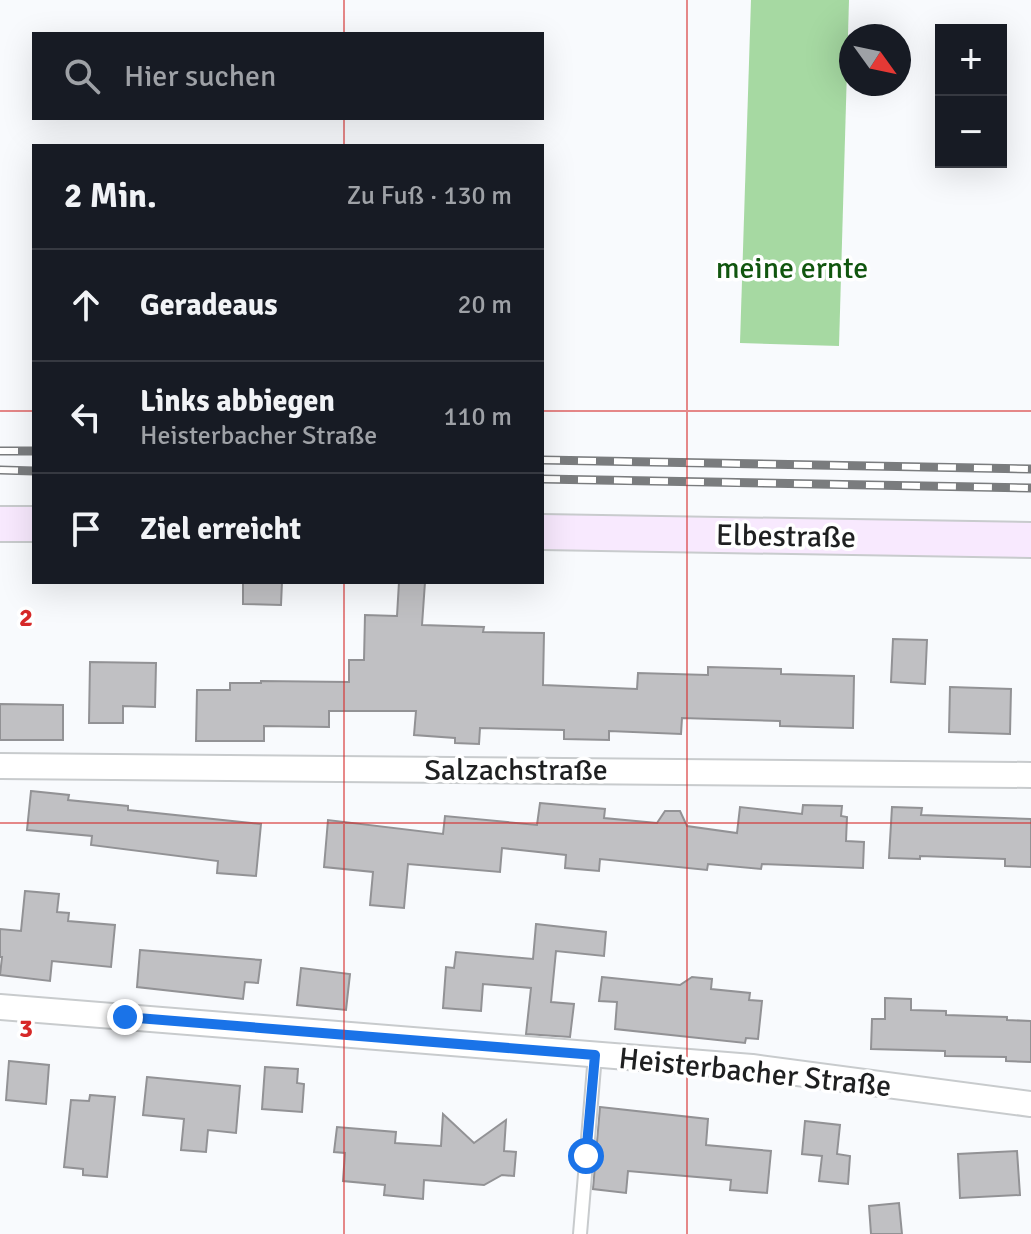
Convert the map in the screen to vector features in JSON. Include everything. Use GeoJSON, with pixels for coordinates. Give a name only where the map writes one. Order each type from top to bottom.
{"type":"FeatureCollection","features":[{"type":"Feature","properties":{"kind":"main road"},"geometry":{"type":"LineString","coordinates":[[0,524],[32,524]]}},
{"type":"Feature","properties":{"kind":"main road","name":"Elbestraße"},"geometry":{"type":"LineString","coordinates":[[544,532],[1031,540]]}},
{"type":"Feature","properties":{"kind":"street","name":"Salzachstraße"},"geometry":{"type":"LineString","coordinates":[[0,766],[1031,775]]}},
{"type":"Feature","properties":{"kind":"street","name":"Heisterbacher Straße"},"geometry":{"type":"LineString","coordinates":[[0,1007],[752,1067],[1031,1104]]}},
{"type":"Feature","properties":{"kind":"lane"},"geometry":{"type":"LineString","coordinates":[[580,1234],[595,1055]]}},
{"type":"Feature","properties":{"kind":"green space","name":"meine ernte"},"geometry":{"type":"Polygon","coordinates":[[[751,0],[849,0],[848,24],[839,24],[839,96],[846,96],[839,346],[740,343],[751,0]]]}},
{"type":"Feature","properties":{"kind":"building"},"geometry":{"type":"Polygon","coordinates":[[[243,584],[282,584],[281,605],[243,604],[243,584]]]}},
{"type":"Feature","properties":{"kind":"building"},"geometry":{"type":"Polygon","coordinates":[[[399,584],[425,584],[422,625],[484,627],[483,632],[544,633],[543,685],[637,689],[638,673],[708,675],[708,667],[781,669],[781,674],[854,676],[853,728],[780,726],[780,721],[682,718],[681,734],[609,731],[609,740],[564,739],[564,730],[480,728],[479,744],[455,743],[455,738],[414,735],[416,711],[329,711],[329,727],[264,726],[264,741],[196,741],[197,690],[230,690],[230,683],[261,681],[349,682],[349,660],[364,660],[365,615],[397,616],[399,584]]]}},
{"type":"Feature","properties":{"kind":"building"},"geometry":{"type":"Polygon","coordinates":[[[893,639],[927,640],[925,684],[891,682],[893,639]]]}},
{"type":"Feature","properties":{"kind":"building"},"geometry":{"type":"Polygon","coordinates":[[[90,662],[156,663],[155,707],[123,706],[123,723],[89,723],[90,662]]]}},
{"type":"Feature","properties":{"kind":"building"},"geometry":{"type":"Polygon","coordinates":[[[950,687],[1011,689],[1010,734],[949,732],[950,687]]]}},
{"type":"Feature","properties":{"kind":"building"},"geometry":{"type":"Polygon","coordinates":[[[0,704],[63,705],[63,740],[0,740],[0,704]]]}},
{"type":"Feature","properties":{"kind":"building"},"geometry":{"type":"Polygon","coordinates":[[[31,791],[69,795],[68,800],[128,806],[128,810],[261,824],[256,876],[217,873],[218,861],[91,845],[92,836],[27,830],[31,791]]]}},
{"type":"Feature","properties":{"kind":"building"},"geometry":{"type":"Polygon","coordinates":[[[540,803],[605,809],[604,818],[657,823],[665,811],[680,811],[687,826],[737,833],[740,807],[802,814],[803,805],[842,806],[841,816],[847,817],[846,841],[864,842],[863,868],[762,864],[761,869],[708,864],[707,870],[600,859],[599,871],[565,868],[566,855],[502,848],[500,872],[408,864],[404,908],[370,905],[373,872],[324,867],[328,820],[443,834],[445,816],[537,825],[540,803]]]}},
{"type":"Feature","properties":{"kind":"building"},"geometry":{"type":"Polygon","coordinates":[[[892,807],[922,808],[921,815],[1031,819],[1031,867],[1005,866],[1005,859],[889,858],[892,807]]]}},
{"type":"Feature","properties":{"kind":"building"},"geometry":{"type":"Polygon","coordinates":[[[25,891],[59,894],[57,912],[69,913],[68,921],[115,925],[111,967],[52,961],[50,981],[0,975],[0,929],[21,931],[25,891]]]}},
{"type":"Feature","properties":{"kind":"building"},"geometry":{"type":"Polygon","coordinates":[[[536,924],[606,932],[604,956],[556,951],[551,1002],[574,1004],[570,1037],[526,1034],[531,988],[483,984],[481,1011],[443,1008],[446,967],[454,968],[456,952],[533,959],[536,924]]]}},
{"type":"Feature","properties":{"kind":"building"},"geometry":{"type":"Polygon","coordinates":[[[140,950],[261,960],[258,983],[245,982],[243,999],[137,987],[140,950]]]}},
{"type":"Feature","properties":{"kind":"building"},"geometry":{"type":"Polygon","coordinates":[[[301,968],[350,974],[346,1010],[297,1005],[301,968]]]}},
{"type":"Feature","properties":{"kind":"building"},"geometry":{"type":"Polygon","coordinates":[[[602,977],[680,985],[692,977],[712,979],[711,989],[750,993],[749,1000],[762,1001],[758,1039],[746,1038],[745,1043],[615,1029],[617,1002],[599,1001],[602,977]]]}},
{"type":"Feature","properties":{"kind":"building"},"geometry":{"type":"Polygon","coordinates":[[[885,998],[911,999],[911,1010],[1031,1021],[1031,1062],[1006,1061],[1006,1057],[945,1056],[945,1051],[871,1049],[872,1019],[885,1019],[885,998]]]}},
{"type":"Feature","properties":{"kind":"building"},"geometry":{"type":"Polygon","coordinates":[[[9,1061],[49,1065],[46,1104],[6,1100],[9,1061]]]}},
{"type":"Feature","properties":{"kind":"building"},"geometry":{"type":"Polygon","coordinates":[[[265,1067],[298,1069],[297,1083],[304,1084],[302,1112],[262,1109],[265,1067]]]}},
{"type":"Feature","properties":{"kind":"building"},"geometry":{"type":"Polygon","coordinates":[[[147,1077],[240,1086],[236,1133],[208,1130],[206,1152],[181,1150],[184,1119],[143,1115],[147,1077]]]}},
{"type":"Feature","properties":{"kind":"building"},"geometry":{"type":"Polygon","coordinates":[[[90,1095],[115,1097],[107,1177],[83,1175],[83,1169],[64,1167],[71,1100],[89,1101],[90,1095]]]}},
{"type":"Feature","properties":{"kind":"building"},"geometry":{"type":"Polygon","coordinates":[[[600,1107],[708,1119],[706,1145],[771,1151],[767,1193],[730,1190],[731,1180],[628,1171],[626,1193],[593,1189],[600,1107]]]}},
{"type":"Feature","properties":{"kind":"building"},"geometry":{"type":"Polygon","coordinates":[[[443,1114],[474,1143],[506,1120],[504,1151],[516,1152],[514,1176],[502,1175],[484,1185],[424,1180],[423,1199],[384,1195],[385,1185],[343,1181],[345,1153],[334,1152],[337,1127],[396,1132],[395,1143],[441,1146],[443,1114]]]}},
{"type":"Feature","properties":{"kind":"building"},"geometry":{"type":"Polygon","coordinates":[[[805,1121],[840,1125],[837,1154],[850,1156],[848,1184],[819,1181],[822,1156],[802,1154],[805,1121]]]}},
{"type":"Feature","properties":{"kind":"building"},"geometry":{"type":"Polygon","coordinates":[[[1017,1151],[1020,1195],[960,1198],[958,1154],[1017,1151]]]}},
{"type":"Feature","properties":{"kind":"building"},"geometry":{"type":"Polygon","coordinates":[[[899,1203],[902,1234],[871,1234],[869,1206],[899,1203]]]}},
{"type":"Feature","properties":{"kind":"railway"},"geometry":{"type":"LineString","coordinates":[[0,451],[32,451]]}},
{"type":"Feature","properties":{"kind":"railway"},"geometry":{"type":"LineString","coordinates":[[544,460],[1031,469]]}},
{"type":"Feature","properties":{"kind":"railway"},"geometry":{"type":"LineString","coordinates":[[0,470],[32,471]]}},
{"type":"Feature","properties":{"kind":"railway"},"geometry":{"type":"LineString","coordinates":[[544,479],[1031,488]]}},
{"type":"Feature","properties":{"kind":"route"},"geometry":{"type":"LineString","coordinates":[[125,1017],[595,1055],[586,1156]]}}]}
